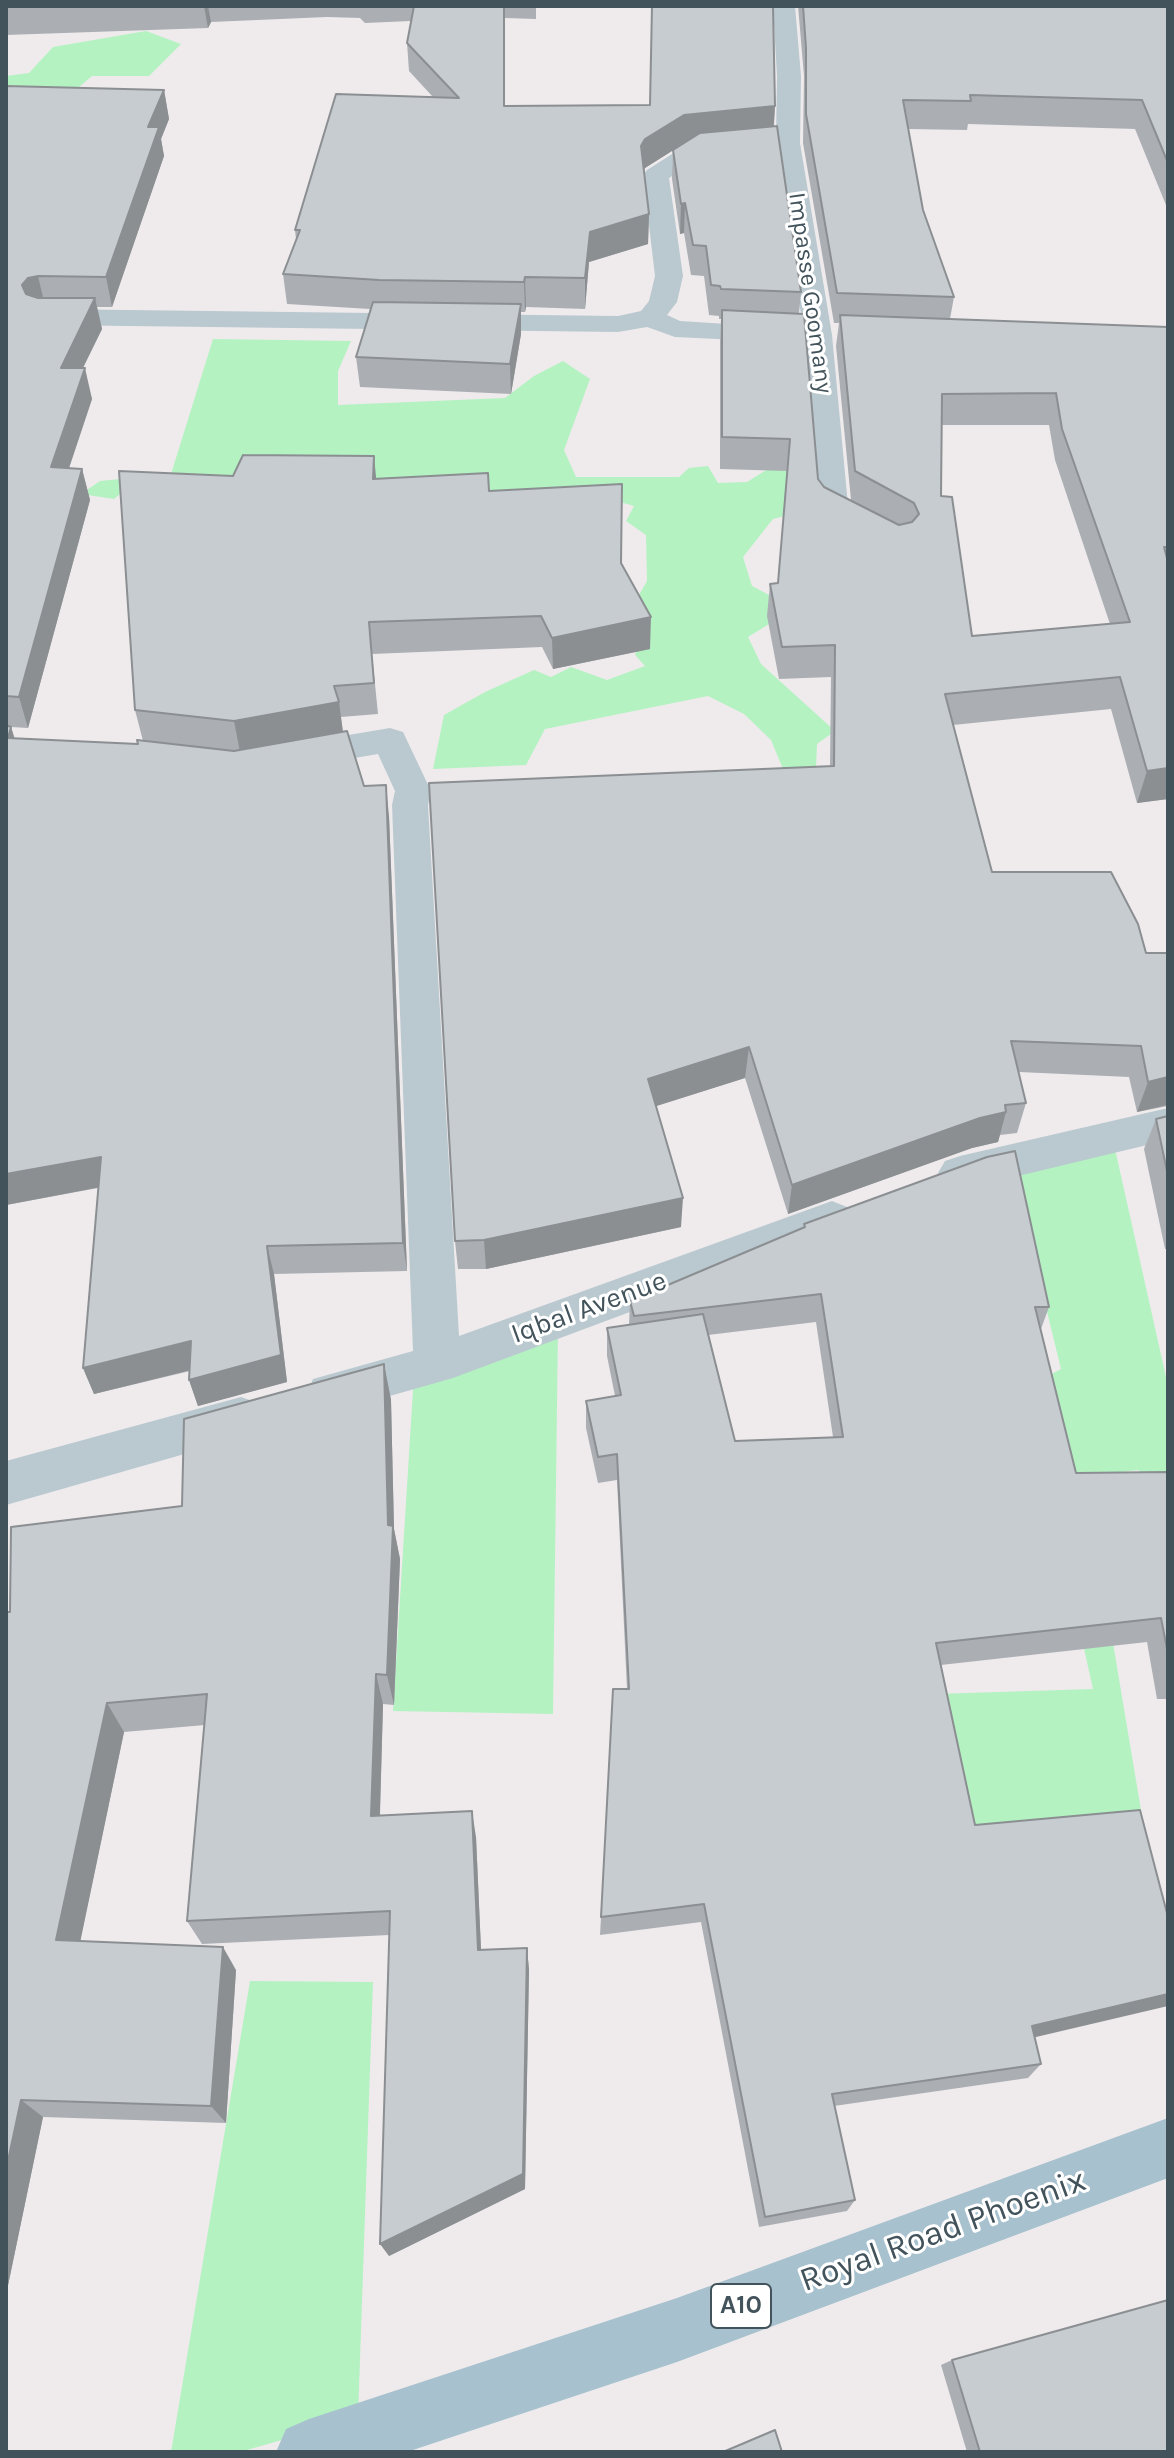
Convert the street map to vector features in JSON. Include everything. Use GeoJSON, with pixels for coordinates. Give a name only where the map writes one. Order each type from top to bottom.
{"type":"FeatureCollection","features":[{"type":"Feature","properties":{"kind":"main road","name":"Royal Road Phoenix"},"geometry":{"type":"LineString","coordinates":[[309,2452],[677,2330],[1168,2148]]}},
{"type":"Feature","properties":{"kind":"street","name":"Impasse Goomany"},"geometry":{"type":"LineString","coordinates":[[784,6],[789,76],[788,143],[818,335],[833,509],[895,544]]}},
{"type":"Feature","properties":{"kind":"street"},"geometry":{"type":"LineString","coordinates":[[650,318],[663,302],[669,276],[656,175],[692,152],[745,150],[788,143]]}},
{"type":"Feature","properties":{"kind":"street"},"geometry":{"type":"LineString","coordinates":[[46,317],[618,324],[650,318],[675,329],[850,336]]}},
{"type":"Feature","properties":{"kind":"street"},"geometry":{"type":"LineString","coordinates":[[253,764],[390,740],[413,791],[410,805],[437,1364]]}},
{"type":"Feature","properties":{"kind":"street"},"geometry":{"type":"LineString","coordinates":[[928,1184],[973,1168],[1168,1124]]}},
{"type":"Feature","properties":{"kind":"street","name":"Iqbal Avenue"},"geometry":{"type":"LineString","coordinates":[[6,1483],[437,1364],[869,1206]]}},
{"type":"Feature","properties":{"kind":"green space"},"geometry":{"type":"Polygon","coordinates":[[[146,31],[181,44],[149,76],[92,76],[66,98],[47,86],[14,99],[6,124],[6,76],[29,73],[53,47],[146,31]]]}},
{"type":"Feature","properties":{"kind":"green space"},"geometry":{"type":"Polygon","coordinates":[[[213,339],[351,341],[338,371],[338,405],[505,398],[534,376],[563,361],[590,379],[564,450],[576,477],[679,477],[689,468],[708,466],[718,483],[747,482],[768,469],[825,465],[818,507],[773,519],[743,557],[752,586],[788,605],[779,618],[748,637],[761,664],[835,731],[817,744],[816,768],[783,769],[771,740],[744,714],[708,696],[545,729],[526,765],[433,769],[444,715],[485,692],[534,670],[551,677],[571,667],[607,680],[645,666],[635,655],[642,631],[624,621],[647,581],[646,535],[626,521],[634,506],[613,500],[125,490],[114,499],[81,494],[100,481],[171,474],[213,339]]]}},
{"type":"Feature","properties":{"kind":"green space"},"geometry":{"type":"Polygon","coordinates":[[[1113,1140],[1168,1386],[1168,1507],[1148,1508],[1139,1470],[1085,1476],[1145,1834],[950,1835],[935,1694],[1093,1689],[1026,1388],[1061,1369],[1011,1164],[1113,1140]]]}},
{"type":"Feature","properties":{"kind":"green space"},"geometry":{"type":"Polygon","coordinates":[[[558,1329],[553,1714],[393,1711],[414,1374],[558,1329]]]}},
{"type":"Feature","properties":{"kind":"green space"},"geometry":{"type":"Polygon","coordinates":[[[250,1981],[373,1982],[358,2418],[240,2452],[171,2452],[250,1981]]]}},
{"type":"Feature","properties":{"kind":"building"},"geometry":{"type":"Polygon","coordinates":[[[414,6],[504,6],[504,106],[650,105],[652,6],[773,6],[775,106],[684,115],[645,139],[641,146],[649,214],[590,232],[585,278],[525,277],[524,282],[379,280],[283,274],[300,230],[295,230],[336,94],[459,98],[407,43],[414,6]]]}},
{"type":"Feature","properties":{"kind":"building"},"geometry":{"type":"Polygon","coordinates":[[[803,6],[1168,6],[1168,163],[1142,100],[970,95],[971,101],[903,100],[923,210],[954,297],[837,293],[806,114],[803,6]]]}},
{"type":"Feature","properties":{"kind":"building"},"geometry":{"type":"Polygon","coordinates":[[[6,86],[164,90],[148,127],[159,127],[106,277],[38,276],[28,278],[22,285],[26,294],[38,298],[95,298],[61,368],[85,368],[51,467],[82,469],[19,697],[6,696],[6,86]]]}},
{"type":"Feature","properties":{"kind":"building"},"geometry":{"type":"Polygon","coordinates":[[[777,126],[801,292],[721,289],[720,286],[711,285],[706,246],[693,245],[685,203],[681,204],[673,150],[700,133],[777,126]]]}},
{"type":"Feature","properties":{"kind":"building"},"geometry":{"type":"Polygon","coordinates":[[[373,302],[521,304],[510,364],[356,357],[373,302]]]}},
{"type":"Feature","properties":{"kind":"building"},"geometry":{"type":"Polygon","coordinates":[[[722,310],[804,314],[818,479],[824,487],[899,525],[912,522],[919,514],[914,503],[855,471],[840,315],[1168,327],[1168,547],[1164,547],[1168,562],[1168,768],[1147,771],[1120,677],[945,694],[992,872],[1111,872],[1138,924],[1146,953],[1168,953],[1168,1077],[1148,1082],[1141,1046],[1011,1041],[1026,1103],[1005,1105],[1006,1112],[980,1118],[792,1185],[749,1047],[648,1079],[683,1198],[484,1240],[455,1241],[429,783],[834,766],[835,645],[782,647],[770,584],[778,583],[790,439],[722,437],[722,310]],[[1056,393],[942,394],[941,496],[952,497],[972,636],[1130,622],[1062,429],[1056,393]]]}},
{"type":"Feature","properties":{"kind":"building"},"geometry":{"type":"Polygon","coordinates":[[[243,455],[374,456],[373,479],[488,473],[489,491],[622,484],[621,563],[651,617],[552,638],[541,616],[369,622],[374,683],[334,686],[339,702],[234,721],[135,710],[119,471],[233,476],[243,455]]]}},
{"type":"Feature","properties":{"kind":"building"},"geometry":{"type":"Polygon","coordinates":[[[6,725],[11,727],[8,738],[138,744],[137,740],[234,751],[347,731],[364,786],[386,785],[403,1243],[267,1246],[281,1355],[189,1380],[191,1341],[83,1368],[101,1157],[6,1174],[6,725]]]}},
{"type":"Feature","properties":{"kind":"building"},"geometry":{"type":"Polygon","coordinates":[[[1168,1116],[1168,1176],[1156,1119],[1168,1116]]]}},
{"type":"Feature","properties":{"kind":"building"},"geometry":{"type":"Polygon","coordinates":[[[1015,1151],[1049,1307],[1035,1307],[1076,1473],[1168,1472],[1168,1654],[1161,1618],[936,1643],[975,1825],[1140,1810],[1168,1917],[1168,1994],[1032,2026],[1041,2064],[832,2094],[855,2200],[765,2217],[704,1904],[601,1917],[613,1689],[629,1689],[617,1454],[598,1457],[586,1401],[621,1395],[607,1328],[703,1314],[735,1441],[843,1437],[821,1294],[634,1316],[630,1301],[805,1227],[804,1224],[987,1157],[1015,1151]]]}},
{"type":"Feature","properties":{"kind":"building"},"geometry":{"type":"Polygon","coordinates":[[[384,1364],[388,1525],[393,1526],[387,1675],[376,1674],[371,1816],[472,1811],[478,1950],[527,1948],[523,2174],[380,2244],[390,1911],[187,1921],[207,1694],[107,1703],[56,1940],[223,1947],[211,2106],[21,2100],[6,2170],[6,1612],[10,1612],[11,1527],[182,1506],[184,1419],[384,1364]]]}},
{"type":"Feature","properties":{"kind":"building"},"geometry":{"type":"Polygon","coordinates":[[[1168,2300],[1168,2452],[980,2452],[952,2360],[1168,2300]]]}},
{"type":"Feature","properties":{"kind":"building"},"geometry":{"type":"Polygon","coordinates":[[[775,2430],[782,2452],[723,2452],[775,2430]]]}}]}
